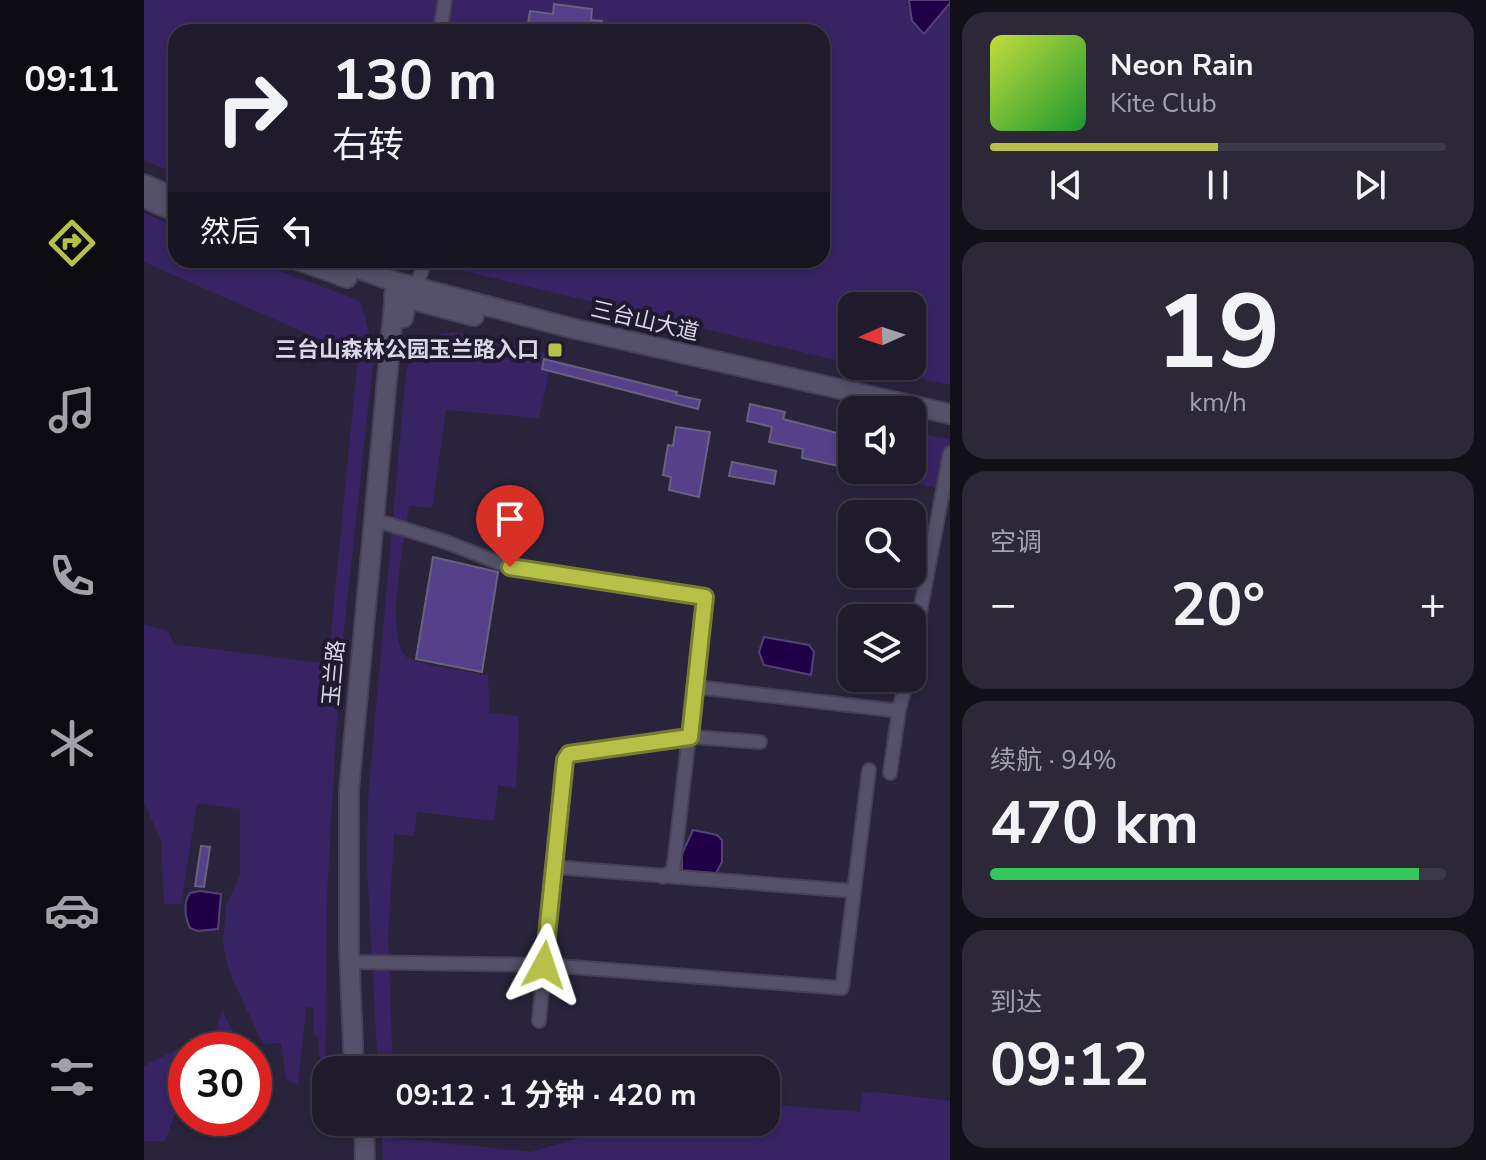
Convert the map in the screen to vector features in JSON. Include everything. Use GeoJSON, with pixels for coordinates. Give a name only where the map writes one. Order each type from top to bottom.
{"type":"FeatureCollection","features":[{"type":"Feature","properties":{"kind":"main road"},"geometry":{"type":"LineString","coordinates":[[144,184],[168,194]]}},
{"type":"Feature","properties":{"kind":"main road"},"geometry":{"type":"LineString","coordinates":[[144,198],[168,208]]}},
{"type":"Feature","properties":{"kind":"main road","name":"三台山大道"},"geometry":{"type":"LineString","coordinates":[[326,268],[405,290],[950,414]]}},
{"type":"Feature","properties":{"kind":"main road","name":"三台山大道"},"geometry":{"type":"LineString","coordinates":[[372,268],[405,290],[505,324],[838,398]]}},
{"type":"Feature","properties":{"kind":"main road","name":"玉兰路"},"geometry":{"type":"LineString","coordinates":[[354,1056],[349,790],[375,520],[405,290]]}},
{"type":"Feature","properties":{"kind":"main road"},"geometry":{"type":"LineString","coordinates":[[926,418],[950,424]]}},
{"type":"Feature","properties":{"kind":"main road","name":"玉兰路"},"geometry":{"type":"LineString","coordinates":[[353,962],[361,1056]]}},
{"type":"Feature","properties":{"kind":"main road"},"geometry":{"type":"LineString","coordinates":[[356,1136],[357,1160]]}},
{"type":"Feature","properties":{"kind":"main road"},"geometry":{"type":"LineString","coordinates":[[364,1136],[365,1160]]}},
{"type":"Feature","properties":{"kind":"street"},"geometry":{"type":"LineString","coordinates":[[441,24],[445,0]]}},
{"type":"Feature","properties":{"kind":"street","name":"玉兰路"},"geometry":{"type":"LineString","coordinates":[[405,290],[420,268]]}},
{"type":"Feature","properties":{"kind":"street"},"geometry":{"type":"LineString","coordinates":[[922,604],[950,453]]}},
{"type":"Feature","properties":{"kind":"street"},"geometry":{"type":"LineString","coordinates":[[375,520],[446,542],[510,567],[705,597],[673,870],[663,877]]}},
{"type":"Feature","properties":{"kind":"street"},"geometry":{"type":"LineString","coordinates":[[696,687],[899,709]]}},
{"type":"Feature","properties":{"kind":"street"},"geometry":{"type":"LineString","coordinates":[[890,773],[904,692]]}},
{"type":"Feature","properties":{"kind":"street"},"geometry":{"type":"LineString","coordinates":[[539,1021],[562,771],[569,754],[690,737],[760,742]]}},
{"type":"Feature","properties":{"kind":"street"},"geometry":{"type":"LineString","coordinates":[[353,962],[544,965],[842,988],[869,770]]}},
{"type":"Feature","properties":{"kind":"street"},"geometry":{"type":"LineString","coordinates":[[553,867],[854,891]]}},
{"type":"Feature","properties":{"kind":"shaded area"},"geometry":{"type":"Polygon","coordinates":[[[144,0],[950,0],[950,385],[926,380],[926,292],[838,292],[838,361],[451,268],[830,268],[830,24],[168,24],[168,170],[144,160],[144,0]]]}},
{"type":"Feature","properties":{"kind":"shaded area"},"geometry":{"type":"Polygon","coordinates":[[[909,0],[950,0],[950,3],[924,34],[912,21],[909,0]]]}},
{"type":"Feature","properties":{"kind":"shaded area"},"geometry":{"type":"Polygon","coordinates":[[[144,213],[168,224],[168,268],[272,268],[358,300],[362,305],[374,354],[340,665],[327,893],[325,1056],[320,1056],[318,1037],[314,1034],[314,1008],[306,1007],[298,1084],[286,1079],[281,1043],[272,1044],[272,1032],[257,1032],[229,972],[223,943],[226,906],[240,875],[240,809],[197,803],[181,904],[164,904],[161,841],[144,802],[144,624],[168,631],[174,644],[328,664],[358,356],[144,262],[144,213]]]}},
{"type":"Feature","properties":{"kind":"shaded area"},"geometry":{"type":"Polygon","coordinates":[[[454,332],[545,353],[542,369],[549,371],[539,418],[446,410],[432,508],[409,506],[396,610],[400,648],[408,658],[434,666],[488,675],[489,713],[519,716],[516,788],[498,785],[494,821],[417,812],[414,836],[394,834],[388,936],[392,1056],[377,1056],[367,865],[368,799],[406,372],[416,355],[438,335],[454,332]]]}},
{"type":"Feature","properties":{"kind":"shaded area"},"geometry":{"type":"Polygon","coordinates":[[[926,434],[950,439],[950,490],[918,484],[926,484],[926,434]]]}},
{"type":"Feature","properties":{"kind":"shaded area"},"geometry":{"type":"Polygon","coordinates":[[[764,637],[809,645],[814,652],[811,675],[764,665],[759,652],[764,637]]]}},
{"type":"Feature","properties":{"kind":"shaded area"},"geometry":{"type":"Polygon","coordinates":[[[693,830],[717,835],[722,840],[722,862],[714,877],[682,872],[682,854],[693,830]]]}},
{"type":"Feature","properties":{"kind":"shaded area"},"geometry":{"type":"Polygon","coordinates":[[[190,893],[221,894],[218,929],[197,931],[190,928],[186,901],[190,893]]]}},
{"type":"Feature","properties":{"kind":"shaded area"},"geometry":{"type":"Polygon","coordinates":[[[222,1010],[233,1032],[212,1032],[216,1030],[222,1010]]]}},
{"type":"Feature","properties":{"kind":"shaded area"},"geometry":{"type":"Polygon","coordinates":[[[168,1054],[168,1133],[165,1141],[144,1141],[144,1066],[168,1054]]]}},
{"type":"Feature","properties":{"kind":"shaded area"},"geometry":{"type":"Polygon","coordinates":[[[862,1093],[950,1101],[950,1160],[383,1160],[382,1136],[531,1152],[583,1136],[780,1136],[780,1105],[860,1112],[862,1093]]]}},
{"type":"Feature","properties":{"kind":"building"},"geometry":{"type":"Polygon","coordinates":[[[554,4],[592,9],[591,20],[602,21],[601,24],[528,24],[530,11],[553,14],[554,4]]]}},
{"type":"Feature","properties":{"kind":"building"},"geometry":{"type":"Polygon","coordinates":[[[544,359],[677,392],[676,395],[700,400],[698,409],[542,369],[544,359]]]}},
{"type":"Feature","properties":{"kind":"building"},"geometry":{"type":"Polygon","coordinates":[[[750,404],[785,412],[783,419],[838,433],[838,466],[802,458],[803,449],[769,442],[772,427],[747,421],[750,404]]]}},
{"type":"Feature","properties":{"kind":"building"},"geometry":{"type":"Polygon","coordinates":[[[676,427],[710,432],[699,497],[669,490],[671,477],[663,475],[668,445],[673,446],[676,427]]]}},
{"type":"Feature","properties":{"kind":"building"},"geometry":{"type":"Polygon","coordinates":[[[732,462],[776,471],[774,484],[729,476],[732,462]]]}},
{"type":"Feature","properties":{"kind":"building"},"geometry":{"type":"Polygon","coordinates":[[[433,557],[498,572],[482,672],[416,659],[433,557]]]}},
{"type":"Feature","properties":{"kind":"building"},"geometry":{"type":"Polygon","coordinates":[[[201,846],[210,847],[204,887],[195,886],[201,846]]]}},
{"type":"Feature","properties":{"kind":"place","name":"三台山森林公园玉兰路入口"},"geometry":{"type":"Point","coordinates":[555,350]}},
{"type":"Feature","properties":{"kind":"route"},"geometry":{"type":"LineString","coordinates":[[510,567],[705,597],[690,737],[679,736],[569,754],[565,760],[544,965]]}}]}
